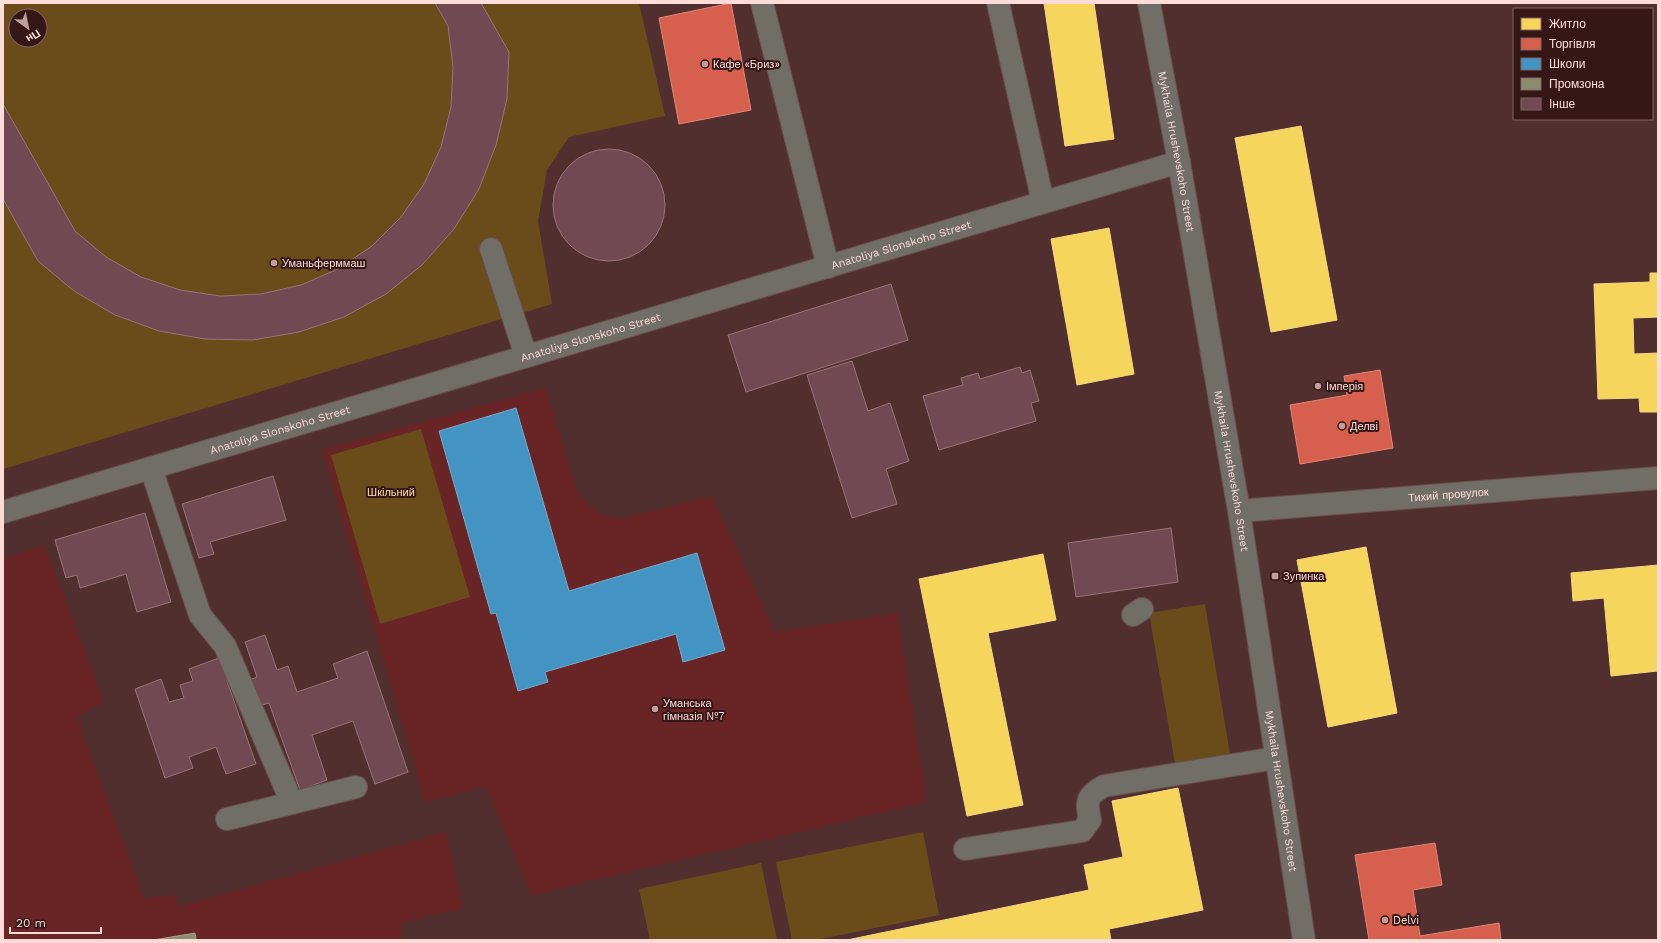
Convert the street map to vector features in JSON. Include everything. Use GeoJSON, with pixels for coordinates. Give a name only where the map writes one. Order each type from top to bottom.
{"type":"FeatureCollection","features":[{"type":"Feature","properties":{"kind":"street"},"geometry":{"type":"LineString","coordinates":[[762,3],[828,266]]}},
{"type":"Feature","properties":{"kind":"street"},"geometry":{"type":"LineString","coordinates":[[998,3],[1043,202]]}},
{"type":"Feature","properties":{"kind":"street","name":"Mykhaila Hrushevskoho Street"},"geometry":{"type":"LineString","coordinates":[[1149,3],[1179,162],[1238,511],[1304,940]]}},
{"type":"Feature","properties":{"kind":"street","name":"Anatoliya Slonskoho Street"},"geometry":{"type":"LineString","coordinates":[[3,512],[1179,162]]}},
{"type":"Feature","properties":{"kind":"street"},"geometry":{"type":"LineString","coordinates":[[491,249],[526,356]]}},
{"type":"Feature","properties":{"kind":"street"},"geometry":{"type":"LineString","coordinates":[[151,468],[200,616],[225,646],[292,803]]}},
{"type":"Feature","properties":{"kind":"street","name":"Тихий провулок"},"geometry":{"type":"LineString","coordinates":[[1238,511],[1658,478]]}},
{"type":"Feature","properties":{"kind":"street"},"geometry":{"type":"LineString","coordinates":[[965,849],[1082,831],[1090,820],[1087,805],[1093,792],[1104,786],[1276,758]]}},
{"type":"Feature","properties":{"kind":"street"},"geometry":{"type":"LineString","coordinates":[[227,819],[356,787]]}},
{"type":"Feature","properties":{"kind":"shaded area","name":"Уманська гімназія №7"},"geometry":{"type":"Polygon","coordinates":[[[545,388],[578,494],[601,515],[624,518],[712,496],[775,632],[897,613],[927,802],[531,895],[486,786],[425,802],[322,450],[545,388]]]}},
{"type":"Feature","properties":{"kind":"shaded area"},"geometry":{"type":"Polygon","coordinates":[[[45,545],[104,702],[76,716],[144,898],[176,895],[177,907],[446,832],[463,908],[401,923],[401,940],[3,940],[3,559],[45,545]]]}},
{"type":"Feature","properties":{"kind":"green space","name":"Уманьферммаш"},"geometry":{"type":"Polygon","coordinates":[[[3,3],[639,3],[665,116],[569,137],[547,170],[538,221],[552,304],[3,469],[3,3]]]}},
{"type":"Feature","properties":{"kind":"green space","name":"Шкільний"},"geometry":{"type":"Polygon","coordinates":[[[421,429],[470,597],[380,624],[331,455],[421,429]]]}},
{"type":"Feature","properties":{"kind":"green space"},"geometry":{"type":"Polygon","coordinates":[[[1205,604],[1231,760],[1176,769],[1149,613],[1205,604]]]}},
{"type":"Feature","properties":{"kind":"green space"},"geometry":{"type":"Polygon","coordinates":[[[923,832],[939,915],[816,940],[792,940],[776,862],[923,832]]]}},
{"type":"Feature","properties":{"kind":"green space"},"geometry":{"type":"Polygon","coordinates":[[[761,863],[777,940],[650,940],[639,889],[761,863]]]}},
{"type":"Feature","properties":{"kind":"building: Житло"},"geometry":{"type":"Polygon","coordinates":[[[1044,3],[1094,3],[1114,139],[1065,146],[1044,3]]]}},
{"type":"Feature","properties":{"kind":"building: Житло"},"geometry":{"type":"Polygon","coordinates":[[[1301,126],[1337,320],[1271,332],[1235,138],[1301,126]]]}},
{"type":"Feature","properties":{"kind":"building: Житло"},"geometry":{"type":"Polygon","coordinates":[[[1109,228],[1134,374],[1077,385],[1051,239],[1109,228]]]}},
{"type":"Feature","properties":{"kind":"building: Житло"},"geometry":{"type":"Polygon","coordinates":[[[1650,273],[1658,273],[1658,317],[1633,318],[1634,354],[1658,353],[1658,412],[1640,412],[1639,398],[1598,399],[1594,284],[1650,282],[1650,273]]]}},
{"type":"Feature","properties":{"kind":"building: Житло"},"geometry":{"type":"Polygon","coordinates":[[[1366,547],[1397,713],[1328,727],[1297,560],[1366,547]]]}},
{"type":"Feature","properties":{"kind":"building: Житло"},"geometry":{"type":"Polygon","coordinates":[[[1043,554],[1056,620],[988,633],[1023,805],[967,816],[919,579],[1043,554]]]}},
{"type":"Feature","properties":{"kind":"building: Житло"},"geometry":{"type":"Polygon","coordinates":[[[1658,565],[1658,671],[1611,676],[1604,598],[1573,601],[1571,573],[1658,565]]]}},
{"type":"Feature","properties":{"kind":"building: Житло"},"geometry":{"type":"Polygon","coordinates":[[[1178,788],[1203,910],[1109,929],[1111,940],[847,940],[1089,890],[1084,865],[1123,857],[1112,801],[1178,788]]]}},
{"type":"Feature","properties":{"kind":"building: Торгівля","name":"Кафе «Бриз»"},"geometry":{"type":"Polygon","coordinates":[[[731,3],[751,110],[679,124],[659,18],[731,3]]]}},
{"type":"Feature","properties":{"kind":"building: Торгівля","name":"Делві"},"geometry":{"type":"Polygon","coordinates":[[[1380,370],[1393,448],[1300,464],[1290,405],[1347,395],[1344,376],[1380,370]]]}},
{"type":"Feature","properties":{"kind":"building: Торгівля"},"geometry":{"type":"Polygon","coordinates":[[[1435,843],[1442,885],[1413,890],[1420,936],[1499,923],[1501,940],[1369,940],[1355,855],[1435,843]]]}},
{"type":"Feature","properties":{"kind":"building: Школи"},"geometry":{"type":"Polygon","coordinates":[[[516,408],[569,591],[697,553],[725,650],[683,662],[676,634],[545,672],[548,682],[518,691],[496,613],[491,614],[439,431],[516,408]]]}},
{"type":"Feature","properties":{"kind":"building: Промзона"},"geometry":{"type":"Polygon","coordinates":[[[195,933],[196,940],[154,940],[195,933]]]}},
{"type":"Feature","properties":{"kind":"building: Інше"},"geometry":{"type":"Polygon","coordinates":[[[435,3],[481,3],[509,52],[507,99],[496,145],[479,189],[454,229],[422,265],[386,294],[344,317],[299,332],[253,340],[205,339],[159,331],[115,315],[74,291],[38,261],[3,199],[3,104],[75,231],[106,257],[141,277],[180,290],[220,296],[261,294],[301,285],[338,269],[372,246],[401,217],[424,184],[441,147],[451,107],[453,67],[448,26],[435,3]]]}},
{"type":"Feature","properties":{"kind":"building: Інше"},"geometry":{"type":"Polygon","coordinates":[[[609,149],[631,153],[649,165],[661,183],[665,205],[661,227],[649,245],[631,257],[609,261],[587,257],[569,245],[557,227],[553,205],[557,183],[569,165],[587,153],[609,149]]]}},
{"type":"Feature","properties":{"kind":"building: Інше"},"geometry":{"type":"Polygon","coordinates":[[[891,284],[908,340],[746,392],[728,335],[891,284]]]}},
{"type":"Feature","properties":{"kind":"building: Інше"},"geometry":{"type":"Polygon","coordinates":[[[852,361],[868,411],[890,403],[909,461],[886,469],[897,504],[852,518],[807,375],[852,361]]]}},
{"type":"Feature","properties":{"kind":"building: Інше"},"geometry":{"type":"Polygon","coordinates":[[[1020,367],[1022,373],[1030,370],[1039,401],[1031,403],[1036,421],[939,450],[923,396],[963,385],[961,378],[978,373],[980,379],[1020,367]]]}},
{"type":"Feature","properties":{"kind":"building: Інше"},"geometry":{"type":"Polygon","coordinates":[[[273,476],[286,520],[210,542],[214,554],[199,558],[182,504],[273,476]]]}},
{"type":"Feature","properties":{"kind":"building: Інше"},"geometry":{"type":"Polygon","coordinates":[[[145,513],[171,602],[137,612],[126,574],[80,588],[77,575],[66,578],[55,540],[145,513]]]}},
{"type":"Feature","properties":{"kind":"building: Інше"},"geometry":{"type":"Polygon","coordinates":[[[1171,528],[1178,582],[1076,597],[1068,543],[1171,528]]]}},
{"type":"Feature","properties":{"kind":"building: Інше"},"geometry":{"type":"Polygon","coordinates":[[[265,635],[277,670],[288,666],[297,692],[338,678],[333,664],[367,651],[408,772],[375,784],[353,721],[312,735],[327,780],[300,790],[269,703],[259,706],[250,680],[257,677],[245,642],[265,635]]]}},
{"type":"Feature","properties":{"kind":"building: Інше"},"geometry":{"type":"Polygon","coordinates":[[[219,658],[256,764],[226,774],[216,747],[189,757],[193,768],[165,778],[135,689],[161,679],[169,702],[184,698],[180,685],[193,681],[189,669],[219,658]]]}},
{"type":"Feature","properties":{"kind":"place","name":"Кафе «Бриз»"},"geometry":{"type":"Point","coordinates":[705,64]}},
{"type":"Feature","properties":{"kind":"place","name":"Уманьферммаш"},"geometry":{"type":"Point","coordinates":[274,263]}},
{"type":"Feature","properties":{"kind":"place","name":"Імперія"},"geometry":{"type":"Point","coordinates":[1318,386]}},
{"type":"Feature","properties":{"kind":"place","name":"Делві"},"geometry":{"type":"Point","coordinates":[1342,426]}},
{"type":"Feature","properties":{"kind":"place","name":"Зупинка"},"geometry":{"type":"Point","coordinates":[1275,576]}},
{"type":"Feature","properties":{"kind":"place","name":"Уманська гімназія №7"},"geometry":{"type":"Point","coordinates":[655,709]}},
{"type":"Feature","properties":{"kind":"place","name":"Delvi"},"geometry":{"type":"Point","coordinates":[1385,920]}}]}
